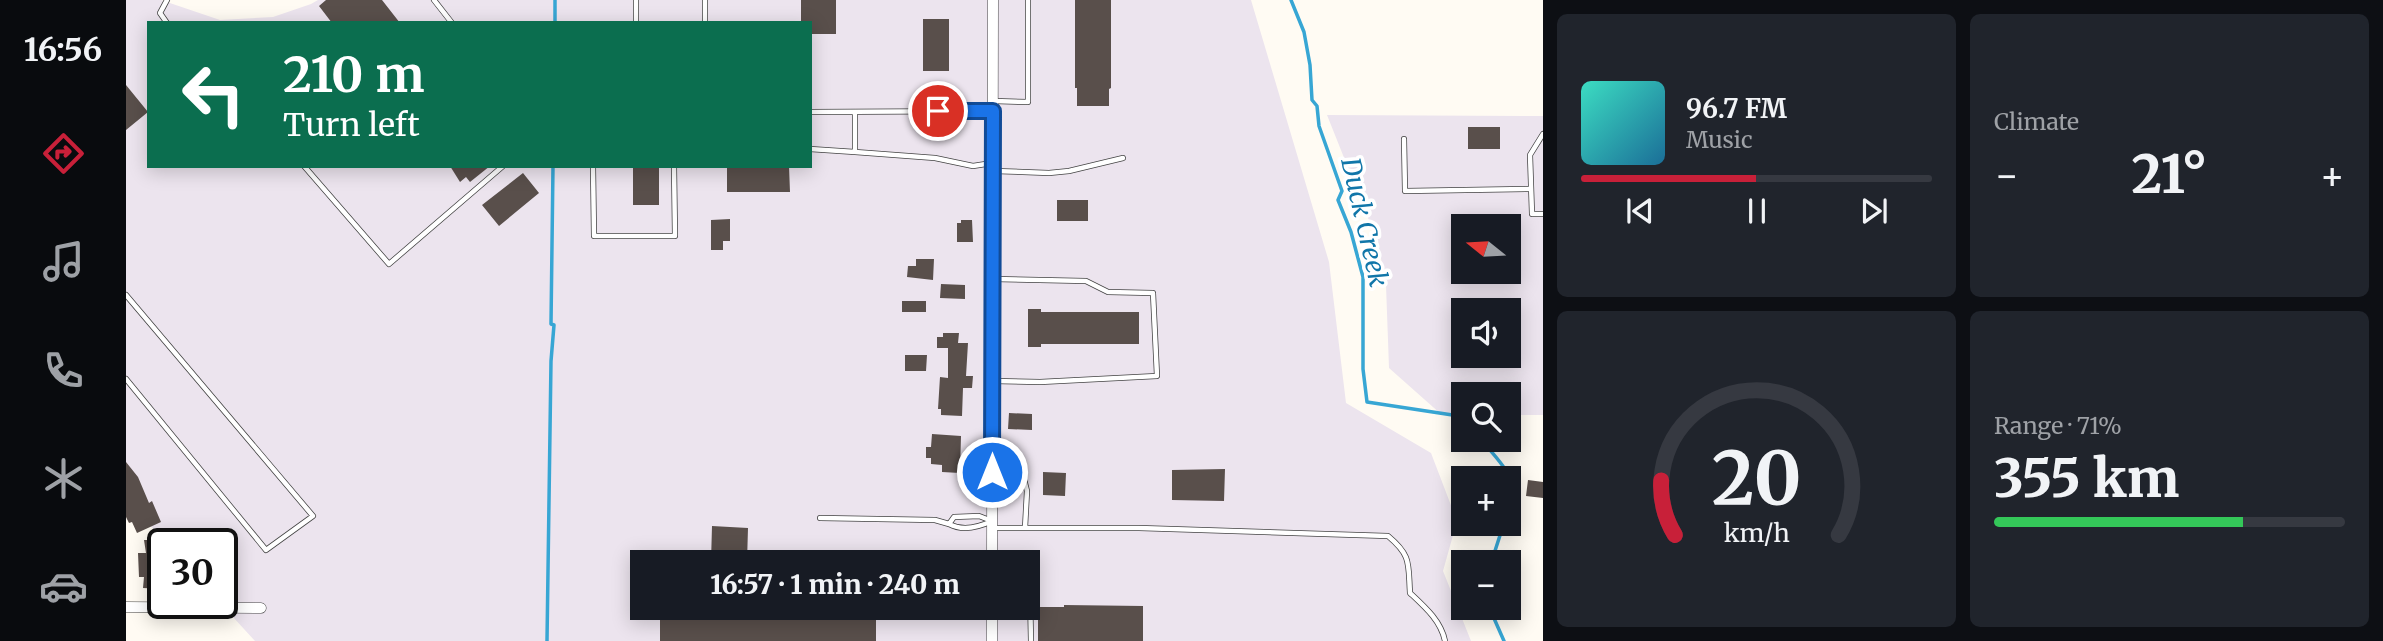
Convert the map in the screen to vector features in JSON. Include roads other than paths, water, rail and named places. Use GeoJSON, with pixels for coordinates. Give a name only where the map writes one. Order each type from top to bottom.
{"type":"FeatureCollection","features":[{"type":"Feature","properties":{"kind":"street"},"geometry":{"type":"LineString","coordinates":[[992,550],[993,0]]}},
{"type":"Feature","properties":{"kind":"street"},"geometry":{"type":"LineString","coordinates":[[126,607],[261,608]]}},
{"type":"Feature","properties":{"kind":"street"},"geometry":{"type":"LineString","coordinates":[[992,620],[992,641]]}},
{"type":"Feature","properties":{"kind":"lane"},"geometry":{"type":"LineString","coordinates":[[166,21],[160,13],[167,0]]}},
{"type":"Feature","properties":{"kind":"lane"},"geometry":{"type":"LineString","coordinates":[[434,0],[450,21]]}},
{"type":"Feature","properties":{"kind":"lane"},"geometry":{"type":"LineString","coordinates":[[636,0],[636,21]]}},
{"type":"Feature","properties":{"kind":"lane"},"geometry":{"type":"LineString","coordinates":[[705,0],[705,21]]}},
{"type":"Feature","properties":{"kind":"lane"},"geometry":{"type":"LineString","coordinates":[[812,112],[993,106],[1028,102],[1028,0]]}},
{"type":"Feature","properties":{"kind":"lane"},"geometry":{"type":"LineString","coordinates":[[855,111],[855,152]]}},
{"type":"Feature","properties":{"kind":"lane"},"geometry":{"type":"LineString","coordinates":[[1543,134],[1530,155],[1532,214],[1543,214]]}},
{"type":"Feature","properties":{"kind":"lane"},"geometry":{"type":"LineString","coordinates":[[1404,139],[1405,191],[1531,189]]}},
{"type":"Feature","properties":{"kind":"lane"},"geometry":{"type":"LineString","coordinates":[[812,149],[935,158],[973,166],[1049,173],[1123,158]]}},
{"type":"Feature","properties":{"kind":"lane"},"geometry":{"type":"LineString","coordinates":[[306,168],[389,264],[501,168]]}},
{"type":"Feature","properties":{"kind":"lane"},"geometry":{"type":"LineString","coordinates":[[593,168],[594,236],[676,236],[674,168]]}},
{"type":"Feature","properties":{"kind":"lane"},"geometry":{"type":"LineString","coordinates":[[992,381],[1040,382],[1157,376],[1153,293],[1108,292],[1086,281],[993,279]]}},
{"type":"Feature","properties":{"kind":"lane"},"geometry":{"type":"LineString","coordinates":[[126,295],[313,516],[266,550],[126,379]]}},
{"type":"Feature","properties":{"kind":"lane"},"geometry":{"type":"LineString","coordinates":[[992,472],[1024,479],[1027,491],[1025,528]]}},
{"type":"Feature","properties":{"kind":"lane"},"geometry":{"type":"LineString","coordinates":[[949,524],[954,517],[979,516],[992,524]]}},
{"type":"Feature","properties":{"kind":"lane"},"geometry":{"type":"LineString","coordinates":[[820,518],[935,520],[955,527],[992,524],[1025,528],[1388,536],[1408,558],[1410,593],[1428,610],[1443,632],[1445,641]]}},
{"type":"Feature","properties":{"kind":"lane"},"geometry":{"type":"LineString","coordinates":[[1031,620],[1031,641]]}},
{"type":"Feature","properties":{"kind":"waterway"},"geometry":{"type":"LineString","coordinates":[[555,0],[555,21]]}},
{"type":"Feature","properties":{"kind":"waterway","name":"Duck Creek"},"geometry":{"type":"LineString","coordinates":[[1291,0],[1304,32],[1310,65],[1312,100],[1317,106],[1319,126],[1342,191],[1338,200],[1351,232],[1363,277],[1363,369],[1367,402],[1451,415]]}},
{"type":"Feature","properties":{"kind":"waterway"},"geometry":{"type":"LineString","coordinates":[[547,641],[551,361],[554,325],[551,324],[553,168]]}},
{"type":"Feature","properties":{"kind":"waterway","name":"Duck Creek"},"geometry":{"type":"LineString","coordinates":[[1491,452],[1503,466]]}},
{"type":"Feature","properties":{"kind":"waterway","name":"Duck Creek"},"geometry":{"type":"LineString","coordinates":[[1495,550],[1500,536]]}},
{"type":"Feature","properties":{"kind":"waterway","name":"Duck Creek"},"geometry":{"type":"LineString","coordinates":[[1495,620],[1504,641]]}}]}
